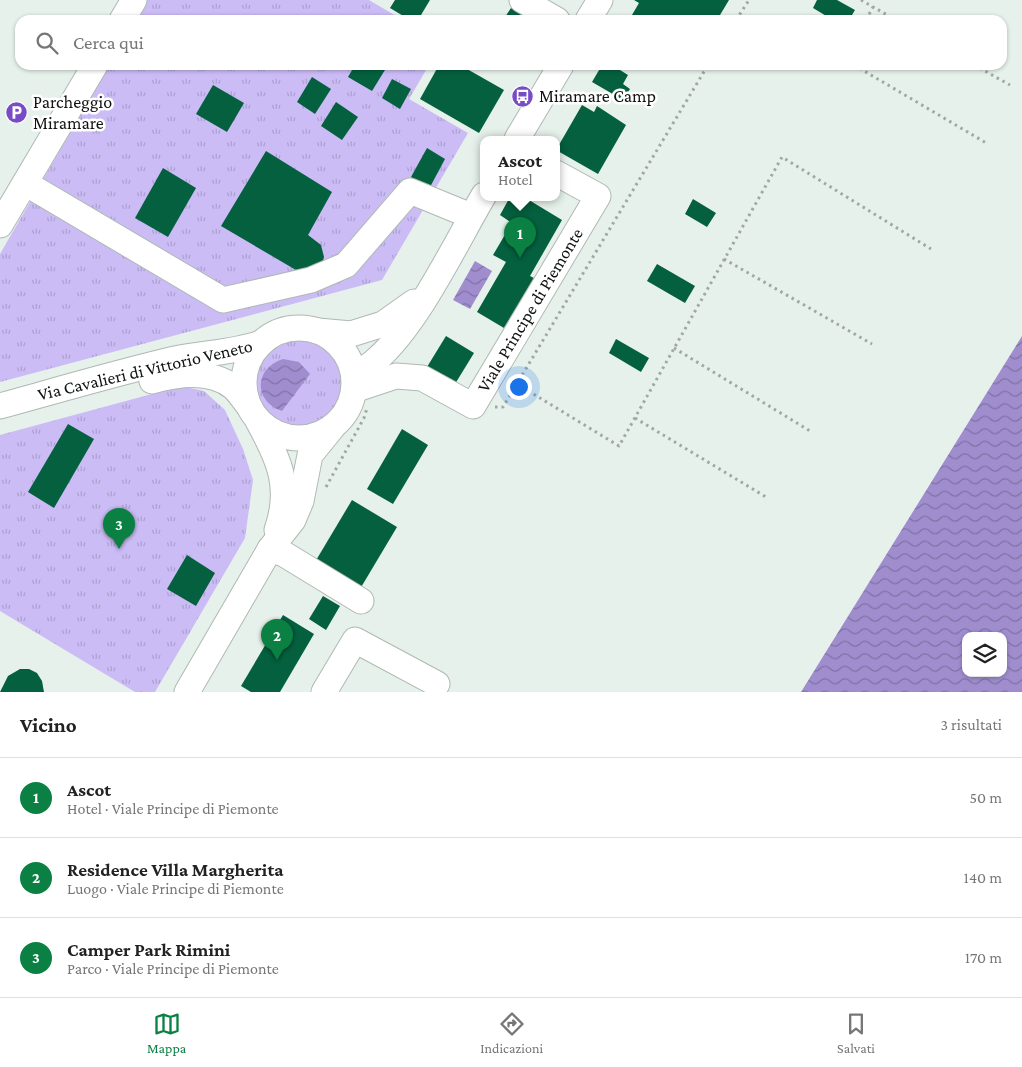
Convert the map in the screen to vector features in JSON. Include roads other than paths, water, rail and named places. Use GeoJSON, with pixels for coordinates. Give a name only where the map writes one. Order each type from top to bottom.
{"type":"FeatureCollection","features":[{"type":"Feature","properties":{"kind":"street"},"geometry":{"type":"LineString","coordinates":[[125,15],[134,0]]}},
{"type":"Feature","properties":{"kind":"street"},"geometry":{"type":"LineString","coordinates":[[522,0],[548,15]]}},
{"type":"Feature","properties":{"kind":"street"},"geometry":{"type":"LineString","coordinates":[[591,15],[600,0]]}},
{"type":"Feature","properties":{"kind":"street"},"geometry":{"type":"LineString","coordinates":[[0,225],[92,70]]}},
{"type":"Feature","properties":{"kind":"street"},"geometry":{"type":"LineString","coordinates":[[519,136],[558,70]]}},
{"type":"Feature","properties":{"kind":"street","name":"Viale Principe di Piemonte"},"geometry":{"type":"LineString","coordinates":[[354,383],[396,376],[422,378],[473,406],[598,196],[560,175]]}},
{"type":"Feature","properties":{"kind":"street"},"geometry":{"type":"LineString","coordinates":[[25,183],[223,300],[311,280],[346,265],[410,191],[478,206],[404,329],[354,383]]}},
{"type":"Feature","properties":{"kind":"street"},"geometry":{"type":"LineString","coordinates":[[270,549],[284,510],[283,477],[276,455],[253,413],[244,383],[247,363],[261,343],[273,334],[286,329],[303,328],[351,334],[383,324],[428,291]]}},
{"type":"Feature","properties":{"kind":"street"},"geometry":{"type":"LineString","coordinates":[[187,692],[270,549],[293,520],[302,501],[310,455],[350,405],[354,383],[348,358],[340,346],[318,331]]}},
{"type":"Feature","properties":{"kind":"street","name":"Via Cavalieri di Vittorio Veneto"},"geometry":{"type":"LineString","coordinates":[[0,406],[152,364],[205,352],[238,351],[261,343]]}},
{"type":"Feature","properties":{"kind":"street","name":"Via Cavalieri di Vittorio Veneto"},"geometry":{"type":"LineString","coordinates":[[0,421],[174,375],[206,375],[220,379],[233,387],[253,413]]}},
{"type":"Feature","properties":{"kind":"street"},"geometry":{"type":"LineString","coordinates":[[253,413],[270,431],[286,437],[305,438],[320,435],[333,427]]}},
{"type":"Feature","properties":{"kind":"street"},"geometry":{"type":"LineString","coordinates":[[270,549],[284,554],[360,601]]}},
{"type":"Feature","properties":{"kind":"street"},"geometry":{"type":"LineString","coordinates":[[324,692],[355,640],[437,684]]}},
{"type":"Feature","properties":{"kind":"water"},"geometry":{"type":"Polygon","coordinates":[[[475,261],[492,271],[470,309],[453,300],[475,261]]]}},
{"type":"Feature","properties":{"kind":"water"},"geometry":{"type":"Polygon","coordinates":[[[1022,336],[1022,692],[801,692],[1022,336]]]}},
{"type":"Feature","properties":{"kind":"water"},"geometry":{"type":"Polygon","coordinates":[[[283,359],[299,362],[310,374],[282,411],[266,400],[262,393],[261,385],[262,377],[267,370],[273,363],[283,359]]]}},
{"type":"Feature","properties":{"kind":"place","name":"Miramare Camp"},"geometry":{"type":"Point","coordinates":[523,96]}},
{"type":"Feature","properties":{"kind":"place","name":"Parcheggio Miramare"},"geometry":{"type":"Point","coordinates":[17,112]}},
{"type":"Feature","properties":{"kind":"place","name":"Ascot"},"geometry":{"type":"Point","coordinates":[520,258]}},
{"type":"Feature","properties":{"kind":"place","name":"Camper Park Rimini"},"geometry":{"type":"Point","coordinates":[119,549]}},
{"type":"Feature","properties":{"kind":"place","name":"Residence Villa Margherita"},"geometry":{"type":"Point","coordinates":[277,660]}}]}
